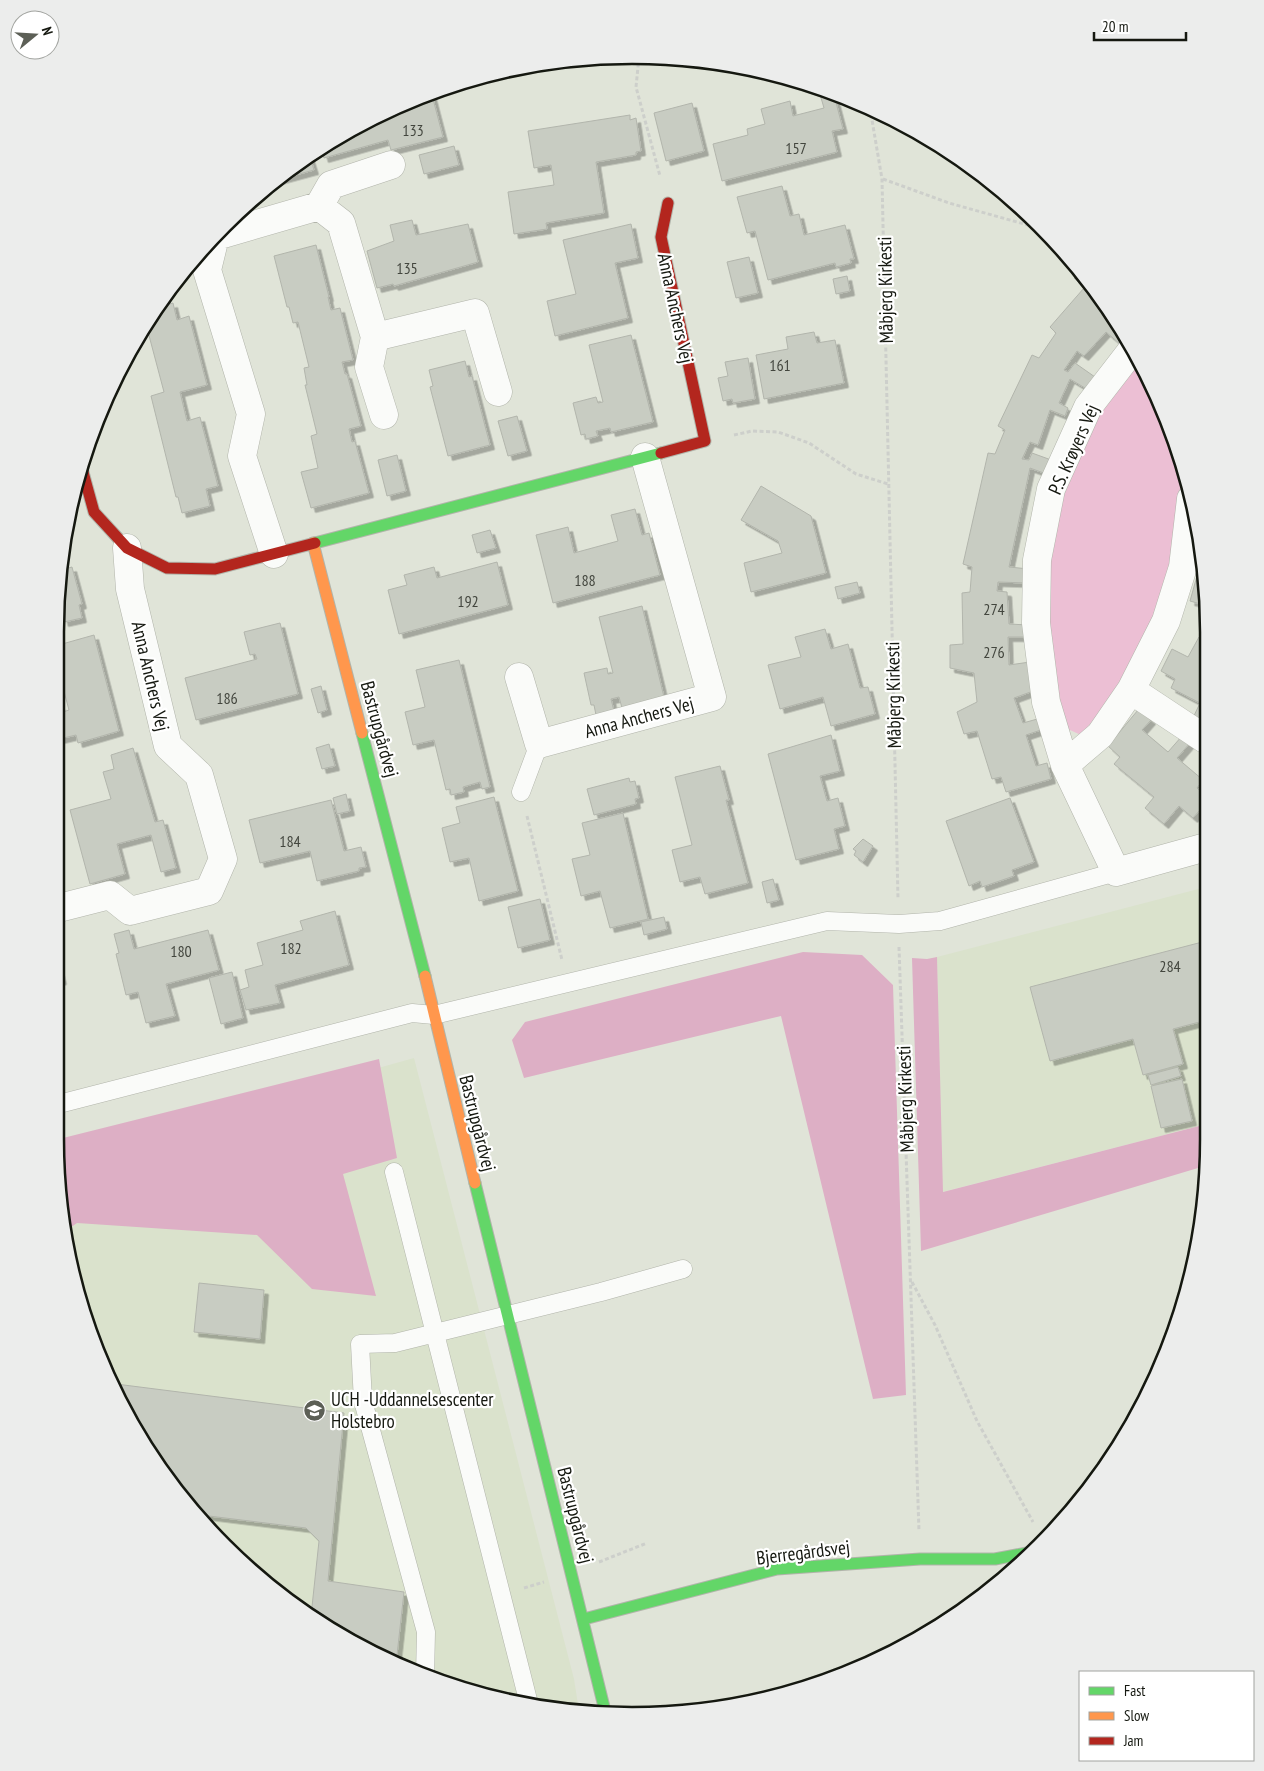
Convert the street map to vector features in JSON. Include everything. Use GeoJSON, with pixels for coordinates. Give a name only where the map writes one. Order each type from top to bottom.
{"type":"FeatureCollection","features":[{"type":"Feature","properties":{"kind":"street"},"geometry":{"type":"LineString","coordinates":[[227,233],[319,206],[331,185],[391,165]]}},
{"type":"Feature","properties":{"kind":"street","name":"Anna Anchers Vej"},"geometry":{"type":"LineString","coordinates":[[668,203],[660,237],[705,440]]}},
{"type":"Feature","properties":{"kind":"street"},"geometry":{"type":"LineString","coordinates":[[319,206],[341,224],[375,338],[369,367],[384,415]]}},
{"type":"Feature","properties":{"kind":"street"},"geometry":{"type":"LineString","coordinates":[[212,249],[207,270],[251,414],[242,456],[274,554]]}},
{"type":"Feature","properties":{"kind":"street"},"geometry":{"type":"LineString","coordinates":[[375,338],[475,313],[498,392]]}},
{"type":"Feature","properties":{"kind":"street","name":"P.S. Krøyers Vej"},"geometry":{"type":"LineString","coordinates":[[1116,872],[1065,765],[1045,692],[1036,623],[1037,560],[1051,489],[1088,407],[1128,355]]}},
{"type":"Feature","properties":{"kind":"street"},"geometry":{"type":"LineString","coordinates":[[85,479],[94,512],[127,548],[167,568],[215,569],[705,440]]}},
{"type":"Feature","properties":{"kind":"street","name":"Anna Anchers Vej"},"geometry":{"type":"LineString","coordinates":[[539,744],[712,697],[645,457]]}},
{"type":"Feature","properties":{"kind":"street","name":"Bastrupgårdvej"},"geometry":{"type":"LineString","coordinates":[[313,544],[434,1015],[604,1706]]}},
{"type":"Feature","properties":{"kind":"street"},"geometry":{"type":"LineString","coordinates":[[1065,765],[1100,735],[1131,690],[1166,621],[1184,567],[1193,547]]}},
{"type":"Feature","properties":{"kind":"street","name":"Anna Anchers Vej"},"geometry":{"type":"LineString","coordinates":[[64,906],[110,895],[130,911],[209,891],[223,859],[199,775],[168,746],[130,589],[127,548]]}},
{"type":"Feature","properties":{"kind":"street"},"geometry":{"type":"LineString","coordinates":[[519,677],[539,744]]}},
{"type":"Feature","properties":{"kind":"street"},"geometry":{"type":"LineString","coordinates":[[1131,690],[1200,736]]}},
{"type":"Feature","properties":{"kind":"street"},"geometry":{"type":"LineString","coordinates":[[1116,872],[1200,850]]}},
{"type":"Feature","properties":{"kind":"street","name":"Bjerregårdsvej"},"geometry":{"type":"LineString","coordinates":[[584,1620],[777,1569],[920,1559],[995,1559],[1020,1554]]}},
{"type":"Feature","properties":{"kind":"lane"},"geometry":{"type":"LineString","coordinates":[[521,792],[539,744]]}},
{"type":"Feature","properties":{"kind":"lane"},"geometry":{"type":"LineString","coordinates":[[64,1102],[412,1013],[434,1015],[827,921],[899,924],[940,921],[1116,872]]}},
{"type":"Feature","properties":{"kind":"lane"},"geometry":{"type":"LineString","coordinates":[[394,1172],[527,1697]]}},
{"type":"Feature","properties":{"kind":"lane"},"geometry":{"type":"LineString","coordinates":[[425,1668],[426,1632],[363,1401],[360,1344],[395,1343],[683,1269]]}},
{"type":"Feature","properties":{"kind":"path"},"geometry":{"type":"LineString","coordinates":[[638,64],[636,86],[668,203]]}},
{"type":"Feature","properties":{"kind":"path","name":"Måbjerg Kirkesti"},"geometry":{"type":"LineString","coordinates":[[872,117],[882,179],[899,924],[920,1559]]}},
{"type":"Feature","properties":{"kind":"path"},"geometry":{"type":"LineString","coordinates":[[882,179],[949,203],[1029,225]]}},
{"type":"Feature","properties":{"kind":"path"},"geometry":{"type":"LineString","coordinates":[[705,440],[752,431],[778,432],[809,443],[856,474],[888,484]]}},
{"type":"Feature","properties":{"kind":"path"},"geometry":{"type":"LineString","coordinates":[[521,792],[567,983]]}},
{"type":"Feature","properties":{"kind":"path","name":"Måbjerg Kirkesti"},"geometry":{"type":"LineString","coordinates":[[912,1282],[935,1325],[977,1421],[1034,1524]]}},
{"type":"Feature","properties":{"kind":"shaded area"},"geometry":{"type":"Polygon","coordinates":[[[1131,360],[1157,415],[1170,449],[1183,493],[1181,519],[1169,575],[1148,630],[1119,688],[1081,735],[1061,726],[1041,591],[1059,491],[1097,403],[1131,360]]]}},
{"type":"Feature","properties":{"kind":"shaded area"},"geometry":{"type":"Polygon","coordinates":[[[1200,889],[1200,1126],[942,1192],[937,957],[1200,889]]]}},
{"type":"Feature","properties":{"kind":"shaded area"},"geometry":{"type":"Polygon","coordinates":[[[803,952],[862,955],[893,985],[906,1395],[873,1399],[781,1016],[524,1078],[512,1040],[525,1022],[803,952]]]}},
{"type":"Feature","properties":{"kind":"shaded area"},"geometry":{"type":"Polygon","coordinates":[[[937,957],[943,1192],[1200,1126],[1199,1168],[921,1251],[912,958],[927,959],[937,957]]]}},
{"type":"Feature","properties":{"kind":"shaded area","name":"UCH -Uddannelsescenter Holstebro"},"geometry":{"type":"Polygon","coordinates":[[[414,1058],[574,1679],[578,1704],[521,1696],[485,1688],[449,1677],[381,1649],[348,1631],[286,1590],[230,1541],[181,1485],[160,1455],[122,1390],[107,1356],[83,1286],[75,1250],[69,1213],[64,1156],[414,1058]]]}},
{"type":"Feature","properties":{"kind":"shaded area"},"geometry":{"type":"Polygon","coordinates":[[[379,1059],[397,1158],[343,1174],[376,1296],[312,1289],[257,1235],[77,1223],[71,1227],[65,1176],[64,1138],[379,1059]]]}},
{"type":"Feature","properties":{"kind":"building"},"geometry":{"type":"Polygon","coordinates":[[[821,96],[836,102],[843,129],[832,131],[837,152],[722,181],[713,144],[748,135],[747,129],[765,124],[761,109],[790,101],[793,116],[824,108],[821,96]]]}},
{"type":"Feature","properties":{"kind":"building"},"geometry":{"type":"Polygon","coordinates":[[[433,100],[443,137],[391,150],[388,140],[324,158],[323,155],[381,122],[433,100]]]}},
{"type":"Feature","properties":{"kind":"building"},"geometry":{"type":"Polygon","coordinates":[[[692,103],[704,151],[666,161],[654,113],[692,103]]]}},
{"type":"Feature","properties":{"kind":"building"},"geometry":{"type":"Polygon","coordinates":[[[630,115],[630,120],[636,118],[641,151],[636,152],[636,155],[596,162],[604,213],[546,223],[547,229],[514,234],[508,192],[554,185],[551,165],[534,168],[528,131],[630,115]]]}},
{"type":"Feature","properties":{"kind":"building"},"geometry":{"type":"Polygon","coordinates":[[[454,146],[459,165],[424,174],[419,155],[454,146]]]}},
{"type":"Feature","properties":{"kind":"building"},"geometry":{"type":"Polygon","coordinates":[[[312,163],[314,170],[294,175],[312,163]]]}},
{"type":"Feature","properties":{"kind":"building"},"geometry":{"type":"Polygon","coordinates":[[[782,186],[790,216],[799,214],[804,235],[845,225],[854,259],[850,259],[851,263],[836,267],[835,263],[768,280],[755,231],[747,233],[737,197],[782,186]]]}},
{"type":"Feature","properties":{"kind":"building"},"geometry":{"type":"Polygon","coordinates":[[[412,220],[416,235],[468,224],[478,262],[394,286],[393,284],[377,288],[367,251],[394,241],[390,225],[412,220]]]}},
{"type":"Feature","properties":{"kind":"building"},"geometry":{"type":"Polygon","coordinates":[[[631,224],[638,258],[615,263],[628,318],[555,336],[547,301],[576,294],[563,240],[631,224]]]}},
{"type":"Feature","properties":{"kind":"building"},"geometry":{"type":"Polygon","coordinates":[[[316,245],[331,310],[340,308],[353,360],[342,362],[361,426],[349,429],[352,442],[355,441],[369,493],[311,508],[301,472],[318,468],[311,436],[317,434],[305,385],[307,385],[304,368],[309,367],[298,322],[293,323],[289,307],[287,307],[274,256],[316,245]]]}},
{"type":"Feature","properties":{"kind":"building"},"geometry":{"type":"Polygon","coordinates":[[[749,257],[758,293],[736,298],[727,262],[749,257]]]}},
{"type":"Feature","properties":{"kind":"building"},"geometry":{"type":"Polygon","coordinates":[[[847,276],[850,291],[836,294],[833,279],[847,276]]]}},
{"type":"Feature","properties":{"kind":"building"},"geometry":{"type":"Polygon","coordinates":[[[1075,277],[1083,286],[1121,343],[1106,332],[1084,356],[1077,351],[1064,370],[1068,372],[1075,363],[1095,377],[1089,387],[1085,388],[1070,379],[1059,403],[1068,408],[1065,416],[1050,410],[1038,445],[1030,442],[1022,459],[1029,460],[1032,453],[1054,461],[1049,475],[1030,468],[1009,567],[1029,569],[1027,583],[998,582],[997,591],[1007,592],[1009,624],[1028,625],[1028,637],[1008,637],[1009,665],[1030,662],[1036,690],[1014,698],[1023,723],[1041,718],[1044,729],[1026,735],[1036,766],[1047,763],[1051,779],[1006,792],[1001,777],[992,779],[977,731],[964,734],[957,712],[977,702],[974,673],[950,668],[950,645],[963,644],[962,593],[970,592],[972,567],[963,564],[988,453],[995,454],[1005,430],[998,426],[1032,355],[1039,358],[1056,333],[1050,327],[1084,288],[1074,278],[1075,277]]]}},
{"type":"Feature","properties":{"kind":"building"},"geometry":{"type":"Polygon","coordinates":[[[173,303],[177,320],[189,316],[207,385],[180,392],[187,421],[200,417],[218,486],[206,489],[210,506],[182,513],[178,497],[176,497],[151,396],[164,392],[149,334],[168,304],[173,303]]]}},
{"type":"Feature","properties":{"kind":"building"},"geometry":{"type":"Polygon","coordinates":[[[814,332],[817,343],[835,340],[844,383],[764,399],[756,355],[788,349],[786,337],[814,332]]]}},
{"type":"Feature","properties":{"kind":"building"},"geometry":{"type":"Polygon","coordinates":[[[631,335],[653,422],[611,432],[610,428],[596,431],[598,436],[586,439],[585,434],[581,435],[573,403],[596,397],[598,403],[603,402],[589,345],[631,335]]]}},
{"type":"Feature","properties":{"kind":"building"},"geometry":{"type":"Polygon","coordinates":[[[748,358],[755,399],[733,403],[732,399],[723,401],[718,378],[728,376],[725,362],[748,358]]]}},
{"type":"Feature","properties":{"kind":"building"},"geometry":{"type":"Polygon","coordinates":[[[465,361],[469,377],[472,376],[490,445],[448,456],[430,387],[433,386],[429,370],[465,361]]]}},
{"type":"Feature","properties":{"kind":"building"},"geometry":{"type":"Polygon","coordinates":[[[517,416],[527,451],[508,456],[498,421],[517,416]]]}},
{"type":"Feature","properties":{"kind":"building"},"geometry":{"type":"Polygon","coordinates":[[[397,455],[406,491],[387,496],[378,460],[397,455]]]}},
{"type":"Feature","properties":{"kind":"building"},"geometry":{"type":"Polygon","coordinates":[[[761,486],[811,516],[826,573],[751,592],[744,563],[782,553],[778,541],[741,520],[761,486]]]}},
{"type":"Feature","properties":{"kind":"building"},"geometry":{"type":"Polygon","coordinates":[[[635,509],[642,535],[649,533],[660,575],[553,603],[536,535],[568,527],[574,553],[618,541],[611,515],[635,509]]]}},
{"type":"Feature","properties":{"kind":"building"},"geometry":{"type":"Polygon","coordinates":[[[490,530],[496,548],[477,553],[472,535],[490,530]]]}},
{"type":"Feature","properties":{"kind":"building"},"geometry":{"type":"Polygon","coordinates":[[[497,562],[508,605],[399,634],[388,590],[407,585],[404,575],[434,567],[437,578],[497,562]]]}},
{"type":"Feature","properties":{"kind":"building"},"geometry":{"type":"Polygon","coordinates":[[[72,567],[82,604],[79,605],[82,618],[64,622],[65,595],[68,568],[72,567]]]}},
{"type":"Feature","properties":{"kind":"building"},"geometry":{"type":"Polygon","coordinates":[[[1197,576],[1199,604],[1190,601],[1197,576]]]}},
{"type":"Feature","properties":{"kind":"building"},"geometry":{"type":"Polygon","coordinates":[[[857,582],[860,593],[838,599],[835,587],[857,582]]]}},
{"type":"Feature","properties":{"kind":"building"},"geometry":{"type":"Polygon","coordinates":[[[642,606],[664,697],[622,708],[619,697],[611,699],[614,711],[596,715],[594,705],[591,705],[584,673],[607,668],[608,674],[613,673],[599,617],[642,606]]]}},
{"type":"Feature","properties":{"kind":"building"},"geometry":{"type":"Polygon","coordinates":[[[280,623],[298,694],[196,720],[185,678],[257,659],[255,654],[250,655],[244,632],[280,623]]]}},
{"type":"Feature","properties":{"kind":"building"},"geometry":{"type":"Polygon","coordinates":[[[825,629],[831,649],[848,644],[860,688],[868,687],[875,714],[831,726],[823,697],[780,709],[768,665],[801,657],[795,637],[825,629]]]}},
{"type":"Feature","properties":{"kind":"building"},"geometry":{"type":"Polygon","coordinates":[[[94,635],[119,731],[78,743],[76,735],[64,738],[64,712],[69,710],[64,691],[64,643],[94,635]]]}},
{"type":"Feature","properties":{"kind":"building"},"geometry":{"type":"Polygon","coordinates":[[[1200,638],[1200,703],[1171,688],[1175,679],[1161,671],[1172,649],[1188,657],[1200,638]]]}},
{"type":"Feature","properties":{"kind":"building"},"geometry":{"type":"Polygon","coordinates":[[[459,660],[490,787],[482,789],[480,782],[463,787],[464,792],[451,795],[450,789],[446,790],[434,740],[413,745],[405,712],[425,707],[416,670],[459,660]]]}},
{"type":"Feature","properties":{"kind":"building"},"geometry":{"type":"Polygon","coordinates":[[[321,686],[327,710],[318,713],[311,689],[321,686]]]}},
{"type":"Feature","properties":{"kind":"building"},"geometry":{"type":"Polygon","coordinates":[[[1200,703],[1200,724],[1192,720],[1200,703]]]}},
{"type":"Feature","properties":{"kind":"building"},"geometry":{"type":"Polygon","coordinates":[[[1138,710],[1151,720],[1142,730],[1168,752],[1182,736],[1190,743],[1177,758],[1200,777],[1200,784],[1197,788],[1200,791],[1200,810],[1193,818],[1179,806],[1164,824],[1145,808],[1154,797],[1114,764],[1120,757],[1108,746],[1138,710]]]}},
{"type":"Feature","properties":{"kind":"building"},"geometry":{"type":"Polygon","coordinates":[[[831,735],[840,771],[820,776],[827,801],[838,798],[845,826],[834,829],[839,849],[796,860],[768,754],[831,735]]]}},
{"type":"Feature","properties":{"kind":"building"},"geometry":{"type":"Polygon","coordinates":[[[329,744],[335,766],[322,769],[316,748],[329,744]]]}},
{"type":"Feature","properties":{"kind":"building"},"geometry":{"type":"Polygon","coordinates":[[[133,748],[155,822],[163,820],[176,868],[161,872],[151,835],[117,844],[125,874],[90,884],[70,810],[111,799],[103,772],[114,769],[111,755],[133,748]]]}},
{"type":"Feature","properties":{"kind":"building"},"geometry":{"type":"Polygon","coordinates":[[[720,766],[729,800],[726,800],[748,883],[705,894],[700,877],[680,882],[672,850],[692,845],[675,777],[720,766]]]}},
{"type":"Feature","properties":{"kind":"building"},"geometry":{"type":"Polygon","coordinates":[[[629,778],[630,782],[635,781],[639,798],[635,799],[636,804],[594,815],[587,789],[629,778]]]}},
{"type":"Feature","properties":{"kind":"building"},"geometry":{"type":"Polygon","coordinates":[[[346,794],[350,811],[337,814],[333,798],[346,794]]]}},
{"type":"Feature","properties":{"kind":"building"},"geometry":{"type":"Polygon","coordinates":[[[494,797],[518,891],[479,901],[469,858],[450,862],[442,828],[460,823],[456,807],[494,797]]]}},
{"type":"Feature","properties":{"kind":"building"},"geometry":{"type":"Polygon","coordinates":[[[1010,798],[1034,862],[1012,870],[1014,876],[982,887],[980,881],[969,886],[946,821],[1010,798]]]}},
{"type":"Feature","properties":{"kind":"building"},"geometry":{"type":"Polygon","coordinates":[[[331,800],[344,851],[361,847],[366,867],[359,868],[359,871],[317,881],[310,851],[260,863],[249,820],[331,800]]]}},
{"type":"Feature","properties":{"kind":"building"},"geometry":{"type":"Polygon","coordinates":[[[623,813],[648,919],[610,928],[600,891],[581,896],[572,859],[590,855],[582,823],[623,813]]]}},
{"type":"Feature","properties":{"kind":"building"},"geometry":{"type":"Polygon","coordinates":[[[863,839],[873,846],[863,862],[854,855],[856,851],[853,849],[863,839]]]}},
{"type":"Feature","properties":{"kind":"building"},"geometry":{"type":"Polygon","coordinates":[[[773,879],[779,900],[767,903],[762,882],[773,879]]]}},
{"type":"Feature","properties":{"kind":"building"},"geometry":{"type":"Polygon","coordinates":[[[540,899],[550,940],[518,948],[508,907],[540,899]]]}},
{"type":"Feature","properties":{"kind":"building"},"geometry":{"type":"Polygon","coordinates":[[[335,911],[349,965],[275,985],[280,1003],[246,1010],[240,990],[249,987],[245,970],[263,965],[257,943],[303,930],[300,921],[335,911]]]}},
{"type":"Feature","properties":{"kind":"building"},"geometry":{"type":"Polygon","coordinates":[[[664,917],[667,929],[644,935],[641,922],[664,917]]]}},
{"type":"Feature","properties":{"kind":"building"},"geometry":{"type":"Polygon","coordinates":[[[129,930],[134,949],[208,930],[219,970],[166,984],[175,1016],[146,1023],[138,992],[126,995],[116,954],[119,953],[114,934],[129,930]]]}},
{"type":"Feature","properties":{"kind":"building"},"geometry":{"type":"Polygon","coordinates":[[[1200,943],[1200,1022],[1173,1029],[1183,1064],[1143,1075],[1133,1039],[1050,1061],[1030,987],[1200,943]]]}},
{"type":"Feature","properties":{"kind":"building"},"geometry":{"type":"Polygon","coordinates":[[[232,972],[243,1018],[221,1024],[209,978],[232,972]]]}},
{"type":"Feature","properties":{"kind":"building"},"geometry":{"type":"Polygon","coordinates":[[[1178,1067],[1181,1076],[1151,1085],[1148,1075],[1178,1067]]]}},
{"type":"Feature","properties":{"kind":"building"},"geometry":{"type":"Polygon","coordinates":[[[1182,1079],[1192,1121],[1161,1128],[1151,1086],[1182,1079]]]}},
{"type":"Feature","properties":{"kind":"building"},"geometry":{"type":"Polygon","coordinates":[[[199,1283],[264,1290],[260,1339],[194,1332],[199,1283]]]}},
{"type":"Feature","properties":{"kind":"building"},"geometry":{"type":"Polygon","coordinates":[[[120,1384],[344,1413],[328,1581],[404,1592],[397,1656],[348,1631],[312,1608],[319,1541],[306,1528],[207,1516],[181,1485],[160,1455],[120,1384]]]}},
{"type":"Feature","properties":{"kind":"traffic: fast"},"geometry":{"type":"LineString","coordinates":[[315,543],[661,453]]}},
{"type":"Feature","properties":{"kind":"traffic: fast"},"geometry":{"type":"LineString","coordinates":[[362,733],[425,976]]}},
{"type":"Feature","properties":{"kind":"traffic: fast"},"geometry":{"type":"LineString","coordinates":[[475,1183],[604,1706]]}},
{"type":"Feature","properties":{"kind":"traffic: fast"},"geometry":{"type":"LineString","coordinates":[[584,1619],[777,1569],[920,1559],[995,1559],[1020,1554]]}},
{"type":"Feature","properties":{"kind":"traffic: slow"},"geometry":{"type":"LineString","coordinates":[[313,543],[362,733]]}},
{"type":"Feature","properties":{"kind":"traffic: slow"},"geometry":{"type":"LineString","coordinates":[[425,976],[475,1183]]}},
{"type":"Feature","properties":{"kind":"traffic: jam"},"geometry":{"type":"LineString","coordinates":[[661,453],[705,441],[661,237],[668,203]]}},
{"type":"Feature","properties":{"kind":"traffic: jam"},"geometry":{"type":"LineString","coordinates":[[85,479],[94,512],[127,548],[167,568],[215,569],[315,543]]}},
{"type":"Feature","properties":{"kind":"place","name":"UCH -Uddannelsescenter Holstebro"},"geometry":{"type":"Point","coordinates":[315,1410]}}]}
